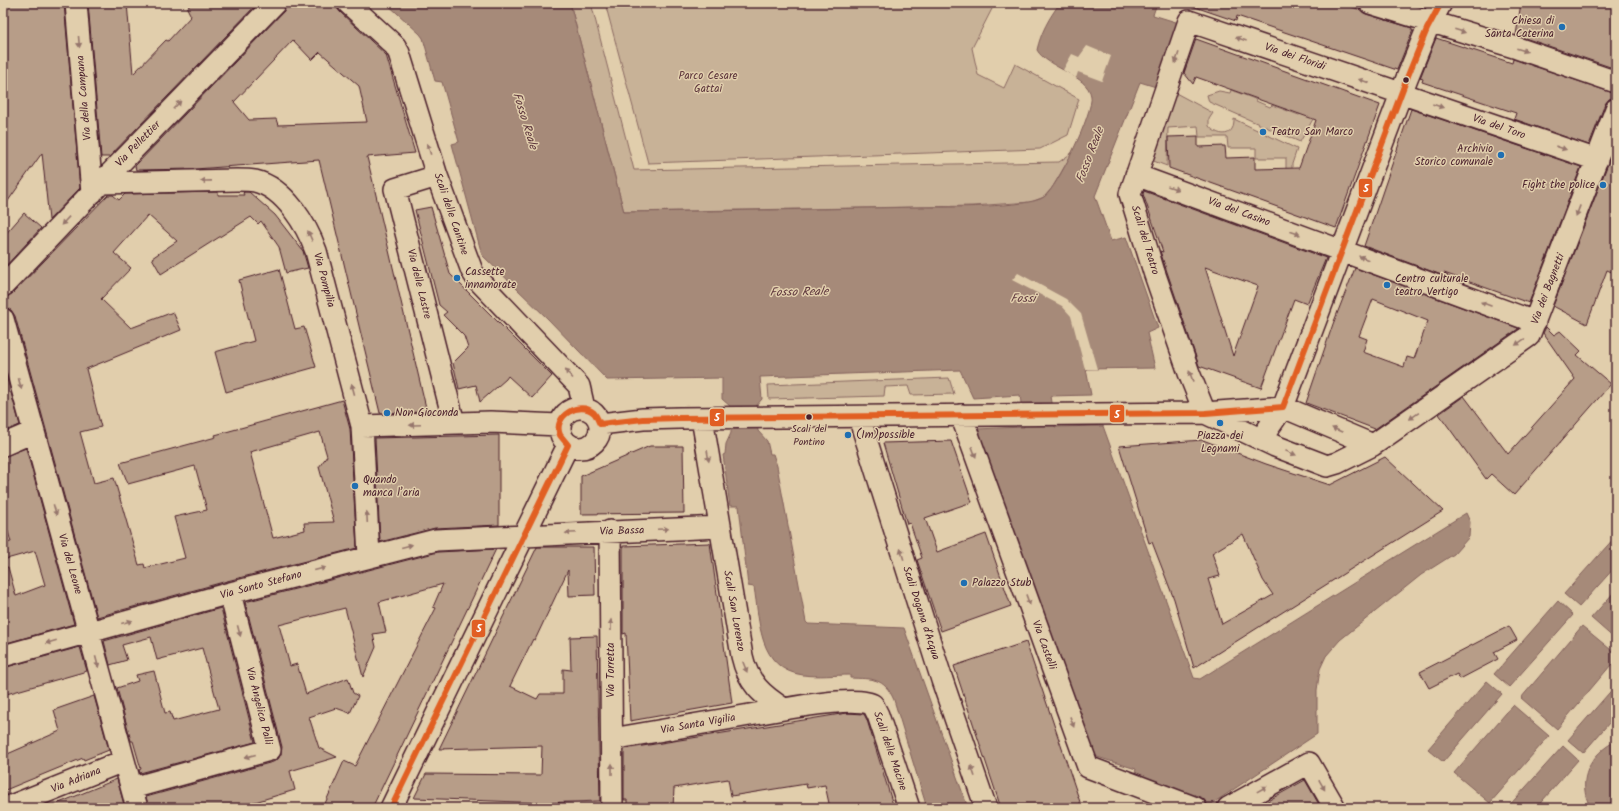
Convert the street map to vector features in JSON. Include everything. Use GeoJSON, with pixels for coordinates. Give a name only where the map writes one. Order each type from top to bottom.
{"type":"FeatureCollection","features":[{"type":"Feature","properties":{"kind":"street","name":"Via della Campana"},"geometry":{"type":"LineString","coordinates":[[76,3],[96,188]]}},
{"type":"Feature","properties":{"kind":"street","name":"Via Pellettier"},"geometry":{"type":"LineString","coordinates":[[3,286],[275,3]]}},
{"type":"Feature","properties":{"kind":"street","name":"Scali delle Cantine"},"geometry":{"type":"LineString","coordinates":[[348,3],[395,46],[399,53],[438,176],[472,271],[477,279],[579,386],[584,408]]}},
{"type":"Feature","properties":{"kind":"street"},"geometry":{"type":"LineString","coordinates":[[1370,3],[1517,48],[1616,82]]}},
{"type":"Feature","properties":{"kind":"street"},"geometry":{"type":"LineString","coordinates":[[1261,439],[1283,407],[1401,94],[1431,22],[1441,3]]}},
{"type":"Feature","properties":{"kind":"street","name":"Via dei Floridi"},"geometry":{"type":"LineString","coordinates":[[1190,21],[1401,94]]}},
{"type":"Feature","properties":{"kind":"street","name":"Scali del Teatro"},"geometry":{"type":"LineString","coordinates":[[1190,21],[1130,194],[1154,272],[1191,379],[1205,412]]}},
{"type":"Feature","properties":{"kind":"street","name":"Via del Toro"},"geometry":{"type":"LineString","coordinates":[[1401,94],[1597,160]]}},
{"type":"Feature","properties":{"kind":"street","name":"Via dei Bagnetti"},"geometry":{"type":"LineString","coordinates":[[1373,445],[1529,336],[1616,109]]}},
{"type":"Feature","properties":{"kind":"street","name":"Via del Casino"},"geometry":{"type":"LineString","coordinates":[[1136,175],[1535,322]]}},
{"type":"Feature","properties":{"kind":"street","name":"Via delle Lastre"},"geometry":{"type":"LineString","coordinates":[[438,176],[395,189],[454,423]]}},
{"type":"Feature","properties":{"kind":"street","name":"Via Pompilia"},"geometry":{"type":"LineString","coordinates":[[96,188],[248,180],[264,184],[282,197],[301,219],[310,233],[316,251],[362,426],[369,556]]}},
{"type":"Feature","properties":{"kind":"street","name":"Via del Leone"},"geometry":{"type":"LineString","coordinates":[[3,320],[137,808]]}},
{"type":"Feature","properties":{"kind":"street"},"geometry":{"type":"LineString","coordinates":[[600,424],[643,419],[1103,414],[1205,412],[1283,407],[1373,445]]}},
{"type":"Feature","properties":{"kind":"street"},"geometry":{"type":"LineString","coordinates":[[584,408],[594,413],[600,424],[598,438],[591,445],[581,448],[568,445],[559,431],[561,418],[568,411],[573,409],[584,408]]}},
{"type":"Feature","properties":{"kind":"street"},"geometry":{"type":"LineString","coordinates":[[1205,412],[1296,455],[1327,466],[1337,463],[1373,445]]}},
{"type":"Feature","properties":{"kind":"street","name":"Via Castelli"},"geometry":{"type":"LineString","coordinates":[[965,415],[1088,766],[1196,808]]}},
{"type":"Feature","properties":{"kind":"street","name":"Scali Dogana d'Acqua"},"geometry":{"type":"LineString","coordinates":[[859,417],[935,658],[986,808]]}},
{"type":"Feature","properties":{"kind":"street","name":"Scali San Lorenzo"},"geometry":{"type":"LineString","coordinates":[[702,418],[743,663],[748,674],[760,692],[784,709]]}},
{"type":"Feature","properties":{"kind":"street"},"geometry":{"type":"LineString","coordinates":[[362,426],[490,422],[559,425]]}},
{"type":"Feature","properties":{"kind":"street"},"geometry":{"type":"LineString","coordinates":[[3,445],[33,432]]}},
{"type":"Feature","properties":{"kind":"street"},"geometry":{"type":"LineString","coordinates":[[391,808],[568,445]]}},
{"type":"Feature","properties":{"kind":"street","name":"Via Bassa"},"geometry":{"type":"LineString","coordinates":[[523,535],[720,527]]}},
{"type":"Feature","properties":{"kind":"street","name":"Via Torretta"},"geometry":{"type":"LineString","coordinates":[[610,531],[612,808]]}},
{"type":"Feature","properties":{"kind":"street","name":"Via Santo Stefano"},"geometry":{"type":"LineString","coordinates":[[3,656],[369,556],[436,540],[523,535]]}},
{"type":"Feature","properties":{"kind":"street","name":"Via Angelica Palli"},"geometry":{"type":"LineString","coordinates":[[132,788],[270,750],[230,594]]}},
{"type":"Feature","properties":{"kind":"street","name":"Scali delle Macine"},"geometry":{"type":"LineString","coordinates":[[784,709],[834,703],[871,703],[876,708],[909,808]]}},
{"type":"Feature","properties":{"kind":"street","name":"Via Santa Vigilia"},"geometry":{"type":"LineString","coordinates":[[612,739],[784,709]]}},
{"type":"Feature","properties":{"kind":"street","name":"Via Adriana"},"geometry":{"type":"LineString","coordinates":[[6,808],[123,761]]}},
{"type":"Feature","properties":{"kind":"street"},"geometry":{"type":"LineString","coordinates":[[1228,808],[1309,763],[1335,808]]}},
{"type":"Feature","properties":{"kind":"green space"},"geometry":{"type":"Polygon","coordinates":[[[570,3],[591,3],[634,170],[1059,162],[1073,152],[1052,188],[1044,197],[1031,202],[972,206],[624,212],[570,3]]]}},
{"type":"Feature","properties":{"kind":"green space","name":"Parco Cesare Gattai"},"geometry":{"type":"Polygon","coordinates":[[[605,3],[995,3],[972,48],[978,75],[1004,88],[1015,64],[1079,99],[1068,135],[1040,149],[648,163],[605,3]]]}},
{"type":"Feature","properties":{"kind":"green space"},"geometry":{"type":"Polygon","coordinates":[[[1231,90],[1255,99],[1256,101],[1270,107],[1272,105],[1299,115],[1309,108],[1317,112],[1300,142],[1209,102],[1207,95],[1219,91],[1230,93],[1231,90]]]}},
{"type":"Feature","properties":{"kind":"green space"},"geometry":{"type":"Polygon","coordinates":[[[1172,91],[1213,113],[1209,119],[1209,126],[1211,129],[1220,134],[1230,132],[1234,124],[1234,119],[1297,149],[1292,164],[1292,169],[1286,169],[1286,158],[1256,158],[1256,148],[1228,148],[1227,137],[1199,137],[1198,126],[1168,128],[1167,166],[1148,159],[1172,91]]]}},
{"type":"Feature","properties":{"kind":"green space"},"geometry":{"type":"Polygon","coordinates":[[[949,378],[954,394],[911,395],[908,386],[885,387],[884,396],[769,399],[768,385],[949,378]]]}},
{"type":"Feature","properties":{"kind":"water","name":"Fossi"},"geometry":{"type":"Polygon","coordinates":[[[386,3],[570,3],[624,212],[965,207],[1004,205],[1035,201],[1044,197],[1050,191],[1074,149],[1087,117],[1091,96],[1083,82],[1049,62],[1037,50],[1043,31],[1052,14],[1060,3],[1157,3],[1153,15],[1179,23],[1156,87],[1140,82],[1095,196],[1111,241],[1126,237],[1158,328],[1147,333],[1155,368],[1086,369],[1091,395],[1050,396],[1055,427],[1103,426],[1194,678],[1200,679],[1466,513],[1470,522],[1469,537],[1454,554],[1421,575],[1340,640],[1326,656],[1320,669],[1317,690],[1317,734],[1210,805],[1134,776],[1136,769],[1091,755],[976,429],[1024,427],[1020,395],[973,398],[960,370],[760,377],[762,399],[756,406],[758,431],[767,441],[770,454],[773,454],[777,466],[806,622],[808,624],[904,628],[968,808],[927,808],[894,700],[886,687],[871,679],[850,678],[850,675],[809,676],[788,671],[777,664],[769,654],[760,629],[754,587],[748,586],[739,506],[730,506],[723,455],[725,454],[726,444],[731,433],[731,407],[722,399],[722,378],[607,380],[548,319],[482,255],[452,144],[459,142],[442,82],[435,81],[423,38],[386,3]]]}},
{"type":"Feature","properties":{"kind":"water"},"geometry":{"type":"Polygon","coordinates":[[[1616,536],[1616,566],[1579,607],[1564,594],[1616,536]]]}},
{"type":"Feature","properties":{"kind":"water"},"geometry":{"type":"Polygon","coordinates":[[[1616,590],[1616,640],[1591,618],[1616,590]]]}},
{"type":"Feature","properties":{"kind":"water"},"geometry":{"type":"Polygon","coordinates":[[[1558,601],[1573,615],[1509,687],[1494,674],[1558,601]]]}},
{"type":"Feature","properties":{"kind":"water"},"geometry":{"type":"Polygon","coordinates":[[[1582,626],[1616,654],[1616,659],[1557,729],[1521,698],[1582,626]]]}},
{"type":"Feature","properties":{"kind":"water"},"geometry":{"type":"Polygon","coordinates":[[[1487,681],[1502,694],[1443,762],[1428,749],[1487,681]]]}},
{"type":"Feature","properties":{"kind":"water"},"geometry":{"type":"Polygon","coordinates":[[[1616,685],[1616,715],[1583,753],[1568,740],[1616,685]]]}},
{"type":"Feature","properties":{"kind":"water"},"geometry":{"type":"Polygon","coordinates":[[[1513,705],[1549,736],[1490,803],[1454,773],[1513,705]]]}},
{"type":"Feature","properties":{"kind":"water"},"geometry":{"type":"Polygon","coordinates":[[[1616,741],[1616,808],[1591,808],[1586,798],[1585,788],[1585,778],[1588,769],[1599,753],[1616,741]]]}},
{"type":"Feature","properties":{"kind":"water"},"geometry":{"type":"Polygon","coordinates":[[[1563,746],[1578,760],[1536,808],[1507,808],[1563,746]]]}},
{"type":"Feature","properties":{"kind":"pier"},"geometry":{"type":"Polygon","coordinates":[[[1087,46],[1111,56],[1102,81],[1078,72],[1076,78],[1063,70],[1072,54],[1079,57],[1087,46]]]}},
{"type":"Feature","properties":{"kind":"pier"},"geometry":{"type":"Polygon","coordinates":[[[1018,273],[1066,299],[1081,314],[1097,369],[1085,369],[1071,316],[1062,306],[1012,280],[1018,273]]]}},
{"type":"Feature","properties":{"kind":"building"},"geometry":{"type":"Polygon","coordinates":[[[3,3],[64,3],[80,188],[49,220],[42,153],[3,208],[3,3]]]}},
{"type":"Feature","properties":{"kind":"building"},"geometry":{"type":"Polygon","coordinates":[[[88,3],[127,3],[133,74],[166,40],[168,41],[191,16],[187,8],[189,7],[188,3],[258,3],[109,157],[101,157],[88,3]]]}},
{"type":"Feature","properties":{"kind":"building"},"geometry":{"type":"Polygon","coordinates":[[[287,3],[333,3],[340,12],[386,55],[415,153],[367,157],[427,412],[380,413],[319,160],[195,169],[136,170],[135,166],[284,11],[287,3]],[[293,40],[234,102],[249,120],[276,119],[278,125],[367,122],[359,86],[320,52],[312,60],[293,40]]]}},
{"type":"Feature","properties":{"kind":"building"},"geometry":{"type":"Polygon","coordinates":[[[1192,3],[1339,3],[1361,10],[1366,14],[1412,28],[1411,30],[1413,30],[1397,70],[1237,16],[1236,21],[1192,6],[1192,3]]]}},
{"type":"Feature","properties":{"kind":"building","name":"Chiesa di Santa Caterina"},"geometry":{"type":"Polygon","coordinates":[[[1521,3],[1616,3],[1616,69],[1516,35],[1521,3]]]}},
{"type":"Feature","properties":{"kind":"building"},"geometry":{"type":"Polygon","coordinates":[[[1436,38],[1512,63],[1513,59],[1616,94],[1616,97],[1609,99],[1605,104],[1589,145],[1514,119],[1516,113],[1422,82],[1423,79],[1420,78],[1436,38]]]}},
{"type":"Feature","properties":{"kind":"building"},"geometry":{"type":"Polygon","coordinates":[[[1196,39],[1380,105],[1336,228],[1169,168],[1168,137],[1198,136],[1198,147],[1225,146],[1226,158],[1255,157],[1255,169],[1299,168],[1316,120],[1196,77],[1193,84],[1184,73],[1196,39]]]}},
{"type":"Feature","properties":{"kind":"building"},"geometry":{"type":"Polygon","coordinates":[[[1411,109],[1581,167],[1529,303],[1444,273],[1452,279],[1364,246],[1411,109]]]}},
{"type":"Feature","properties":{"kind":"building"},"geometry":{"type":"Polygon","coordinates":[[[1616,143],[1616,274],[1607,270],[1587,324],[1553,306],[1616,143]]]}},
{"type":"Feature","properties":{"kind":"building"},"geometry":{"type":"Polygon","coordinates":[[[1144,191],[1326,258],[1307,304],[1294,299],[1261,388],[1199,366],[1160,251],[1163,252],[1143,194],[1144,191]],[[1205,267],[1233,356],[1258,286],[1205,267]]]}},
{"type":"Feature","properties":{"kind":"building"},"geometry":{"type":"Polygon","coordinates":[[[218,192],[218,195],[244,195],[244,192],[249,192],[275,215],[303,251],[308,268],[286,273],[279,247],[261,221],[258,224],[251,217],[161,274],[152,258],[177,241],[148,215],[114,253],[131,268],[101,299],[131,328],[173,312],[181,330],[86,369],[101,427],[80,432],[94,483],[114,478],[139,565],[144,564],[145,568],[185,558],[174,517],[207,510],[195,466],[128,484],[120,463],[342,400],[350,429],[357,548],[227,581],[97,617],[15,316],[11,310],[3,307],[3,298],[12,294],[108,195],[113,195],[119,200],[125,194],[218,192]],[[320,432],[250,452],[273,538],[305,530],[304,523],[334,522],[319,467],[327,456],[320,432]]]}},
{"type":"Feature","properties":{"kind":"building"},"geometry":{"type":"Polygon","coordinates":[[[431,207],[450,274],[552,376],[532,398],[508,376],[480,402],[476,385],[459,389],[453,363],[468,348],[464,336],[443,315],[447,312],[439,305],[415,210],[431,207]]]}},
{"type":"Feature","properties":{"kind":"building"},"geometry":{"type":"Polygon","coordinates":[[[24,213],[41,228],[3,269],[3,237],[24,213]]]}},
{"type":"Feature","properties":{"kind":"building"},"geometry":{"type":"Polygon","coordinates":[[[1355,268],[1518,329],[1375,429],[1306,403],[1333,324],[1355,268]],[[1373,299],[1359,336],[1367,339],[1363,352],[1404,367],[1407,357],[1414,359],[1428,321],[1373,299]]]}},
{"type":"Feature","properties":{"kind":"building"},"geometry":{"type":"Polygon","coordinates":[[[279,269],[295,329],[304,327],[316,367],[226,392],[215,352],[254,341],[239,280],[279,269]]]}},
{"type":"Feature","properties":{"kind":"building"},"geometry":{"type":"Polygon","coordinates":[[[1546,327],[1554,335],[1560,331],[1581,351],[1577,355],[1611,384],[1514,495],[1491,474],[1486,479],[1439,414],[1464,396],[1508,454],[1575,379],[1543,333],[1546,327]]]}},
{"type":"Feature","properties":{"kind":"building"},"geometry":{"type":"Polygon","coordinates":[[[3,364],[20,425],[3,432],[3,364]]]}},
{"type":"Feature","properties":{"kind":"building"},"geometry":{"type":"Polygon","coordinates":[[[499,435],[499,525],[435,528],[380,542],[375,438],[499,435]]]}},
{"type":"Feature","properties":{"kind":"building"},"geometry":{"type":"Polygon","coordinates":[[[1203,440],[1266,464],[1330,485],[1385,457],[1443,511],[1194,668],[1174,599],[1152,542],[1149,543],[1119,446],[1203,440]],[[1243,534],[1212,553],[1220,576],[1208,579],[1222,624],[1273,595],[1263,580],[1243,534]]]}},
{"type":"Feature","properties":{"kind":"building"},"geometry":{"type":"Polygon","coordinates":[[[951,441],[972,502],[925,518],[937,552],[986,534],[1011,606],[941,631],[917,560],[922,558],[910,523],[907,524],[883,443],[951,441]]]}},
{"type":"Feature","properties":{"kind":"building"},"geometry":{"type":"Polygon","coordinates":[[[650,446],[683,446],[684,513],[581,514],[581,476],[650,446]]]}},
{"type":"Feature","properties":{"kind":"building"},"geometry":{"type":"Polygon","coordinates":[[[26,448],[74,624],[3,644],[3,568],[8,567],[16,596],[45,585],[35,551],[3,560],[3,543],[11,542],[3,514],[3,457],[26,448]]]}},
{"type":"Feature","properties":{"kind":"building"},"geometry":{"type":"Polygon","coordinates":[[[710,543],[732,703],[630,721],[626,633],[623,634],[623,546],[710,543]]]}},
{"type":"Feature","properties":{"kind":"building"},"geometry":{"type":"Polygon","coordinates":[[[537,547],[594,547],[595,595],[569,596],[568,570],[535,640],[533,639],[510,686],[537,699],[540,694],[563,694],[563,669],[571,670],[570,637],[597,636],[600,801],[545,803],[414,798],[426,774],[541,775],[542,746],[439,749],[537,547]]]}},
{"type":"Feature","properties":{"kind":"building"},"geometry":{"type":"Polygon","coordinates":[[[496,549],[372,808],[323,808],[344,761],[355,766],[436,608],[433,607],[443,584],[379,602],[386,632],[373,634],[376,647],[363,677],[345,608],[279,625],[290,666],[297,664],[306,694],[348,678],[353,693],[358,696],[350,713],[336,708],[309,717],[319,748],[337,757],[290,771],[295,790],[235,808],[149,808],[146,797],[273,762],[278,759],[281,754],[282,747],[245,602],[438,552],[496,549]]]}},
{"type":"Feature","properties":{"kind":"building"},"geometry":{"type":"Polygon","coordinates":[[[221,608],[255,742],[140,773],[139,770],[141,769],[133,741],[131,741],[117,688],[138,681],[136,675],[154,671],[165,713],[170,712],[173,721],[219,709],[202,648],[157,660],[151,637],[122,645],[127,660],[110,665],[104,641],[221,608]]]}},
{"type":"Feature","properties":{"kind":"building"},"geometry":{"type":"Polygon","coordinates":[[[1509,626],[1517,640],[1494,652],[1498,659],[1460,679],[1457,674],[1429,688],[1420,672],[1509,626]]]}},
{"type":"Feature","properties":{"kind":"building"},"geometry":{"type":"Polygon","coordinates":[[[1026,642],[1082,808],[1001,808],[954,666],[1026,642]]]}},
{"type":"Feature","properties":{"kind":"building"},"geometry":{"type":"Polygon","coordinates":[[[80,647],[87,671],[3,695],[3,668],[80,647]]]}},
{"type":"Feature","properties":{"kind":"building"},"geometry":{"type":"Polygon","coordinates":[[[94,696],[109,750],[84,760],[83,758],[3,791],[3,756],[60,731],[54,710],[94,696]]]}},
{"type":"Feature","properties":{"kind":"building"},"geometry":{"type":"Polygon","coordinates":[[[847,713],[864,714],[867,720],[894,808],[830,808],[825,785],[807,788],[806,784],[731,796],[728,779],[674,788],[673,808],[627,808],[627,800],[624,800],[624,749],[847,713]]]}},
{"type":"Feature","properties":{"kind":"building"},"geometry":{"type":"Polygon","coordinates":[[[117,779],[125,808],[47,808],[117,779]]]}},
{"type":"Feature","properties":{"kind":"building"},"geometry":{"type":"Polygon","coordinates":[[[1305,780],[1321,808],[1255,808],[1305,780]]]}},
{"type":"Feature","properties":{"kind":"transit line","name":"5"},"geometry":{"type":"LineString","coordinates":[[391,808],[568,445],[560,435],[560,422],[564,416],[575,409],[588,409],[595,414],[600,424],[643,419],[680,418],[1205,413],[1283,407],[1407,78],[1427,29],[1441,3]]}},
{"type":"Feature","properties":{"kind":"place","name":"Chiesa di Santa Caterina"},"geometry":{"type":"Point","coordinates":[1562,27]}},
{"type":"Feature","properties":{"kind":"place","name":"Teatro San Marco"},"geometry":{"type":"Point","coordinates":[1263,132]}},
{"type":"Feature","properties":{"kind":"place","name":"Archivio Storico comunale"},"geometry":{"type":"Point","coordinates":[1501,155]}},
{"type":"Feature","properties":{"kind":"place","name":"Fight the police"},"geometry":{"type":"Point","coordinates":[1603,185]}},
{"type":"Feature","properties":{"kind":"place","name":"Cassette innamorate"},"geometry":{"type":"Point","coordinates":[457,278]}},
{"type":"Feature","properties":{"kind":"place","name":"Centro culturale teatro Vertigo"},"geometry":{"type":"Point","coordinates":[1387,285]}},
{"type":"Feature","properties":{"kind":"place","name":"Non Gioconda"},"geometry":{"type":"Point","coordinates":[387,413]}},
{"type":"Feature","properties":{"kind":"place","name":"Scali del Pontino"},"geometry":{"type":"Point","coordinates":[809,417]}},
{"type":"Feature","properties":{"kind":"place","name":"Piazza dei Legnami"},"geometry":{"type":"Point","coordinates":[1220,423]}},
{"type":"Feature","properties":{"kind":"place","name":"(Im)possible"},"geometry":{"type":"Point","coordinates":[848,435]}},
{"type":"Feature","properties":{"kind":"place","name":"Quando manca l’aria"},"geometry":{"type":"Point","coordinates":[355,486]}},
{"type":"Feature","properties":{"kind":"place","name":"Palazzo Stub"},"geometry":{"type":"Point","coordinates":[964,583]}},
{"type":"Feature","properties":{"kind":"water label","name":"Fosso Reale"},"geometry":{"type":"Point","coordinates":[525,121]}},
{"type":"Feature","properties":{"kind":"water label","name":"Fosso Reale"},"geometry":{"type":"Point","coordinates":[1090,155]}},
{"type":"Feature","properties":{"kind":"water label","name":"Fosso Reale"},"geometry":{"type":"Point","coordinates":[799,292]}}]}
